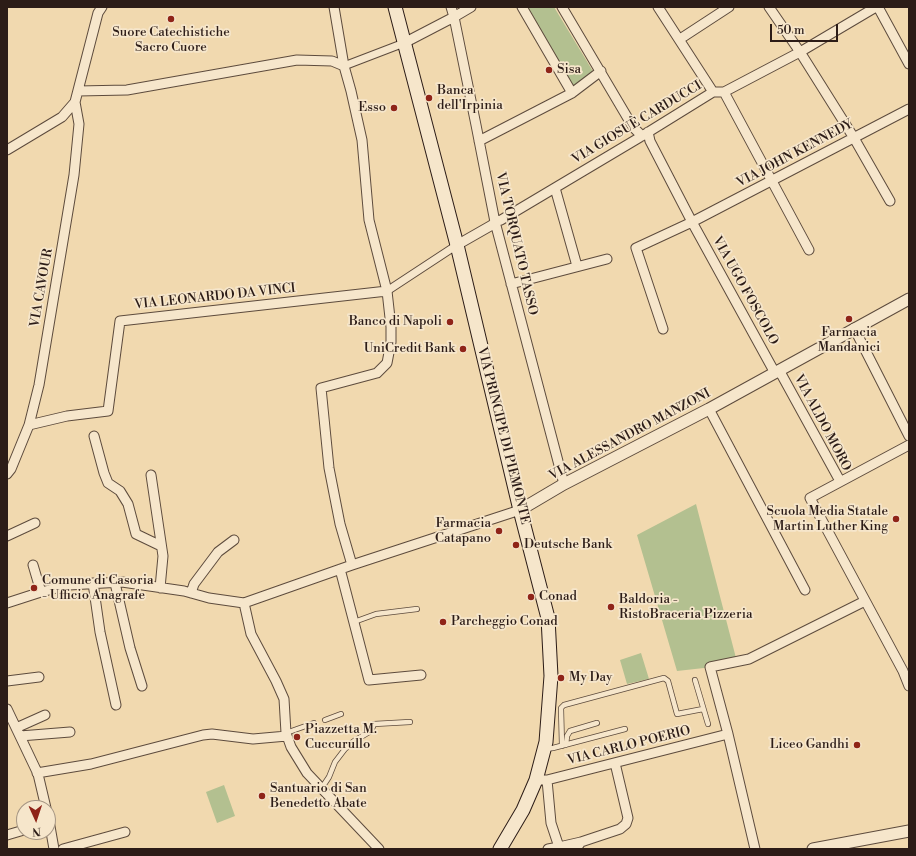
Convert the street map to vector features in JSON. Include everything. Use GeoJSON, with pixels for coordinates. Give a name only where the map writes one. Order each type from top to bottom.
{"type":"FeatureCollection","features":[{"type":"Feature","properties":{"kind":"main road","name":"VIA PRINCIPE DI PIEMONTE"},"geometry":{"type":"LineString","coordinates":[[395,7],[457,245],[520,510],[548,618],[551,676],[542,780],[500,849]]}},
{"type":"Feature","properties":{"kind":"street"},"geometry":{"type":"LineString","coordinates":[[334,7],[344,66],[362,140],[369,220],[387,291],[391,327],[391,342],[387,363],[377,373],[321,388],[329,468],[340,524],[352,565]]}},
{"type":"Feature","properties":{"kind":"street","name":"VIA TORQUATO TASSO"},"geometry":{"type":"LineString","coordinates":[[451,7],[495,222],[564,484]]}},
{"type":"Feature","properties":{"kind":"street"},"geometry":{"type":"LineString","coordinates":[[78,90],[127,90],[297,60],[332,61],[344,66],[404,43],[471,7]]}},
{"type":"Feature","properties":{"kind":"street"},"geometry":{"type":"LineString","coordinates":[[522,7],[572,93]]}},
{"type":"Feature","properties":{"kind":"street","name":"VIA UGO FOSCOLO"},"geometry":{"type":"LineString","coordinates":[[562,7],[633,127],[645,134],[650,141],[692,222],[777,372]]}},
{"type":"Feature","properties":{"kind":"street"},"geometry":{"type":"LineString","coordinates":[[658,7],[713,92]]}},
{"type":"Feature","properties":{"kind":"street"},"geometry":{"type":"LineString","coordinates":[[680,39],[729,7]]}},
{"type":"Feature","properties":{"kind":"street"},"geometry":{"type":"LineString","coordinates":[[877,7],[909,64]]}},
{"type":"Feature","properties":{"kind":"street","name":"VIA GIOSUÈ CARDUCCI"},"geometry":{"type":"LineString","coordinates":[[457,245],[555,188],[713,92],[724,92],[800,52],[877,7]]}},
{"type":"Feature","properties":{"kind":"street"},"geometry":{"type":"LineString","coordinates":[[773,8],[854,138],[890,201]]}},
{"type":"Feature","properties":{"kind":"street"},"geometry":{"type":"LineString","coordinates":[[7,150],[62,117],[75,102],[100,10]]}},
{"type":"Feature","properties":{"kind":"street"},"geometry":{"type":"LineString","coordinates":[[479,141],[572,93],[601,71]]}},
{"type":"Feature","properties":{"kind":"street"},"geometry":{"type":"LineString","coordinates":[[724,92],[809,250]]}},
{"type":"Feature","properties":{"kind":"street","name":"VIA CAVOUR"},"geometry":{"type":"LineString","coordinates":[[8,469],[28,425],[39,385],[74,176],[79,124],[75,102]]}},
{"type":"Feature","properties":{"kind":"street","name":"VIA JOHN KENNEDY"},"geometry":{"type":"LineString","coordinates":[[692,222],[909,109]]}},
{"type":"Feature","properties":{"kind":"street"},"geometry":{"type":"LineString","coordinates":[[555,188],[577,266]]}},
{"type":"Feature","properties":{"kind":"street"},"geometry":{"type":"LineString","coordinates":[[663,329],[636,248],[692,222]]}},
{"type":"Feature","properties":{"kind":"street"},"geometry":{"type":"LineString","coordinates":[[387,291],[457,245]]}},
{"type":"Feature","properties":{"kind":"street"},"geometry":{"type":"LineString","coordinates":[[511,284],[607,258]]}},
{"type":"Feature","properties":{"kind":"street","name":"VIA LEONARDO DA VINCI"},"geometry":{"type":"LineString","coordinates":[[28,425],[67,416],[108,411],[120,321],[387,291]]}},
{"type":"Feature","properties":{"kind":"street","name":"VIA ALESSANDRO MANZONI"},"geometry":{"type":"LineString","coordinates":[[244,603],[340,569],[520,510],[564,484],[709,409],[909,299]]}},
{"type":"Feature","properties":{"kind":"street"},"geometry":{"type":"LineString","coordinates":[[854,328],[909,436]]}},
{"type":"Feature","properties":{"kind":"street","name":"VIA ALDO MORO"},"geometry":{"type":"LineString","coordinates":[[777,372],[840,481],[810,498],[865,601],[906,670],[909,686]]}},
{"type":"Feature","properties":{"kind":"street"},"geometry":{"type":"LineString","coordinates":[[709,409],[805,590]]}},
{"type":"Feature","properties":{"kind":"street"},"geometry":{"type":"LineString","coordinates":[[94,436],[104,473],[108,482],[120,490],[128,504],[136,534],[162,546]]}},
{"type":"Feature","properties":{"kind":"street"},"geometry":{"type":"LineString","coordinates":[[840,481],[909,445]]}},
{"type":"Feature","properties":{"kind":"street"},"geometry":{"type":"LineString","coordinates":[[151,475],[163,556],[160,588]]}},
{"type":"Feature","properties":{"kind":"street"},"geometry":{"type":"LineString","coordinates":[[7,536],[35,523]]}},
{"type":"Feature","properties":{"kind":"street"},"geometry":{"type":"LineString","coordinates":[[191,593],[194,584],[218,552],[234,540]]}},
{"type":"Feature","properties":{"kind":"street"},"geometry":{"type":"LineString","coordinates":[[33,565],[41,592]]}},
{"type":"Feature","properties":{"kind":"street"},"geometry":{"type":"LineString","coordinates":[[340,569],[369,680],[421,675]]}},
{"type":"Feature","properties":{"kind":"street"},"geometry":{"type":"LineString","coordinates":[[115,582],[130,648],[142,686]]}},
{"type":"Feature","properties":{"kind":"street"},"geometry":{"type":"LineString","coordinates":[[7,603],[69,585],[115,582],[191,593],[209,598],[244,603],[251,634],[284,698],[287,735],[291,747],[302,767],[321,789],[379,849]]}},
{"type":"Feature","properties":{"kind":"street"},"geometry":{"type":"LineString","coordinates":[[93,583],[100,632],[116,705]]}},
{"type":"Feature","properties":{"kind":"street"},"geometry":{"type":"LineString","coordinates":[[755,849],[728,734],[710,667],[749,658],[865,601]]}},
{"type":"Feature","properties":{"kind":"street"},"geometry":{"type":"LineString","coordinates":[[7,681],[39,677]]}},
{"type":"Feature","properties":{"kind":"street"},"geometry":{"type":"LineString","coordinates":[[7,709],[37,773],[44,800]]}},
{"type":"Feature","properties":{"kind":"street"},"geometry":{"type":"LineString","coordinates":[[18,732],[45,715]]}},
{"type":"Feature","properties":{"kind":"street"},"geometry":{"type":"LineString","coordinates":[[18,732],[70,732]]}},
{"type":"Feature","properties":{"kind":"street"},"geometry":{"type":"LineString","coordinates":[[37,773],[91,764],[203,735],[212,734],[253,739],[287,735]]}},
{"type":"Feature","properties":{"kind":"street","name":"VIA CARLO POERIO"},"geometry":{"type":"LineString","coordinates":[[542,780],[728,734]]}},
{"type":"Feature","properties":{"kind":"street"},"geometry":{"type":"LineString","coordinates":[[548,849],[579,845],[620,829],[626,824],[628,818],[615,763]]}},
{"type":"Feature","properties":{"kind":"street"},"geometry":{"type":"LineString","coordinates":[[542,780],[551,823],[559,847]]}},
{"type":"Feature","properties":{"kind":"street"},"geometry":{"type":"LineString","coordinates":[[813,849],[909,831]]}},
{"type":"Feature","properties":{"kind":"street"},"geometry":{"type":"LineString","coordinates":[[63,849],[125,832]]}},
{"type":"Feature","properties":{"kind":"lane"},"geometry":{"type":"LineString","coordinates":[[354,622],[376,614],[417,609]]}},
{"type":"Feature","properties":{"kind":"lane"},"geometry":{"type":"LineString","coordinates":[[564,745],[561,708],[664,678],[668,681],[676,714],[703,709]]}},
{"type":"Feature","properties":{"kind":"lane"},"geometry":{"type":"LineString","coordinates":[[695,680],[708,724]]}},
{"type":"Feature","properties":{"kind":"lane"},"geometry":{"type":"LineString","coordinates":[[324,720],[341,714]]}},
{"type":"Feature","properties":{"kind":"lane"},"geometry":{"type":"LineString","coordinates":[[321,789],[335,762],[344,749],[371,731],[374,724],[410,722]]}},
{"type":"Feature","properties":{"kind":"lane"},"geometry":{"type":"LineString","coordinates":[[287,735],[314,723]]}},
{"type":"Feature","properties":{"kind":"lane"},"geometry":{"type":"LineString","coordinates":[[564,745],[570,731],[597,723]]}},
{"type":"Feature","properties":{"kind":"lane"},"geometry":{"type":"LineString","coordinates":[[544,749],[625,729]]}},
{"type":"Feature","properties":{"kind":"green space"},"geometry":{"type":"Polygon","coordinates":[[[528,7],[554,7],[594,73],[573,87],[528,7]]]}},
{"type":"Feature","properties":{"kind":"green space"},"geometry":{"type":"Polygon","coordinates":[[[696,504],[736,658],[704,668],[677,671],[637,535],[696,504]]]}},
{"type":"Feature","properties":{"kind":"green space"},"geometry":{"type":"Polygon","coordinates":[[[641,653],[649,679],[627,684],[620,660],[641,653]]]}},
{"type":"Feature","properties":{"kind":"green space"},"geometry":{"type":"Polygon","coordinates":[[[224,785],[235,816],[217,823],[206,792],[224,785]]]}},
{"type":"Feature","properties":{"kind":"place","name":"Suore Catechistiche Sacro Cuore"},"geometry":{"type":"Point","coordinates":[171,19]}},
{"type":"Feature","properties":{"kind":"place","name":"Sisa"},"geometry":{"type":"Point","coordinates":[549,70]}},
{"type":"Feature","properties":{"kind":"place","name":"Banca dell'Irpinia"},"geometry":{"type":"Point","coordinates":[429,98]}},
{"type":"Feature","properties":{"kind":"place","name":"Esso"},"geometry":{"type":"Point","coordinates":[394,108]}},
{"type":"Feature","properties":{"kind":"place","name":"Farmacia Mandanici"},"geometry":{"type":"Point","coordinates":[849,319]}},
{"type":"Feature","properties":{"kind":"place","name":"Banco di Napoli"},"geometry":{"type":"Point","coordinates":[450,322]}},
{"type":"Feature","properties":{"kind":"place","name":"UniCredit Bank"},"geometry":{"type":"Point","coordinates":[463,349]}},
{"type":"Feature","properties":{"kind":"place","name":"Scuola Media Statale Martin Luther King"},"geometry":{"type":"Point","coordinates":[896,519]}},
{"type":"Feature","properties":{"kind":"place","name":"Farmacia Catapano"},"geometry":{"type":"Point","coordinates":[499,531]}},
{"type":"Feature","properties":{"kind":"place","name":"Deutsche Bank"},"geometry":{"type":"Point","coordinates":[516,545]}},
{"type":"Feature","properties":{"kind":"place","name":"Comune di Casoria - Ufficio Anagrafe"},"geometry":{"type":"Point","coordinates":[34,588]}},
{"type":"Feature","properties":{"kind":"place","name":"Conad"},"geometry":{"type":"Point","coordinates":[531,597]}},
{"type":"Feature","properties":{"kind":"place","name":"Baldoria - RistoBraceria Pizzeria"},"geometry":{"type":"Point","coordinates":[611,607]}},
{"type":"Feature","properties":{"kind":"place","name":"Parcheggio Conad"},"geometry":{"type":"Point","coordinates":[443,622]}},
{"type":"Feature","properties":{"kind":"place","name":"My Day"},"geometry":{"type":"Point","coordinates":[561,678]}},
{"type":"Feature","properties":{"kind":"place","name":"Piazzetta M. Cuccurullo"},"geometry":{"type":"Point","coordinates":[297,737]}},
{"type":"Feature","properties":{"kind":"place","name":"Liceo Gandhi"},"geometry":{"type":"Point","coordinates":[857,745]}},
{"type":"Feature","properties":{"kind":"place","name":"Santuario di San Benedetto Abate"},"geometry":{"type":"Point","coordinates":[262,796]}}]}
